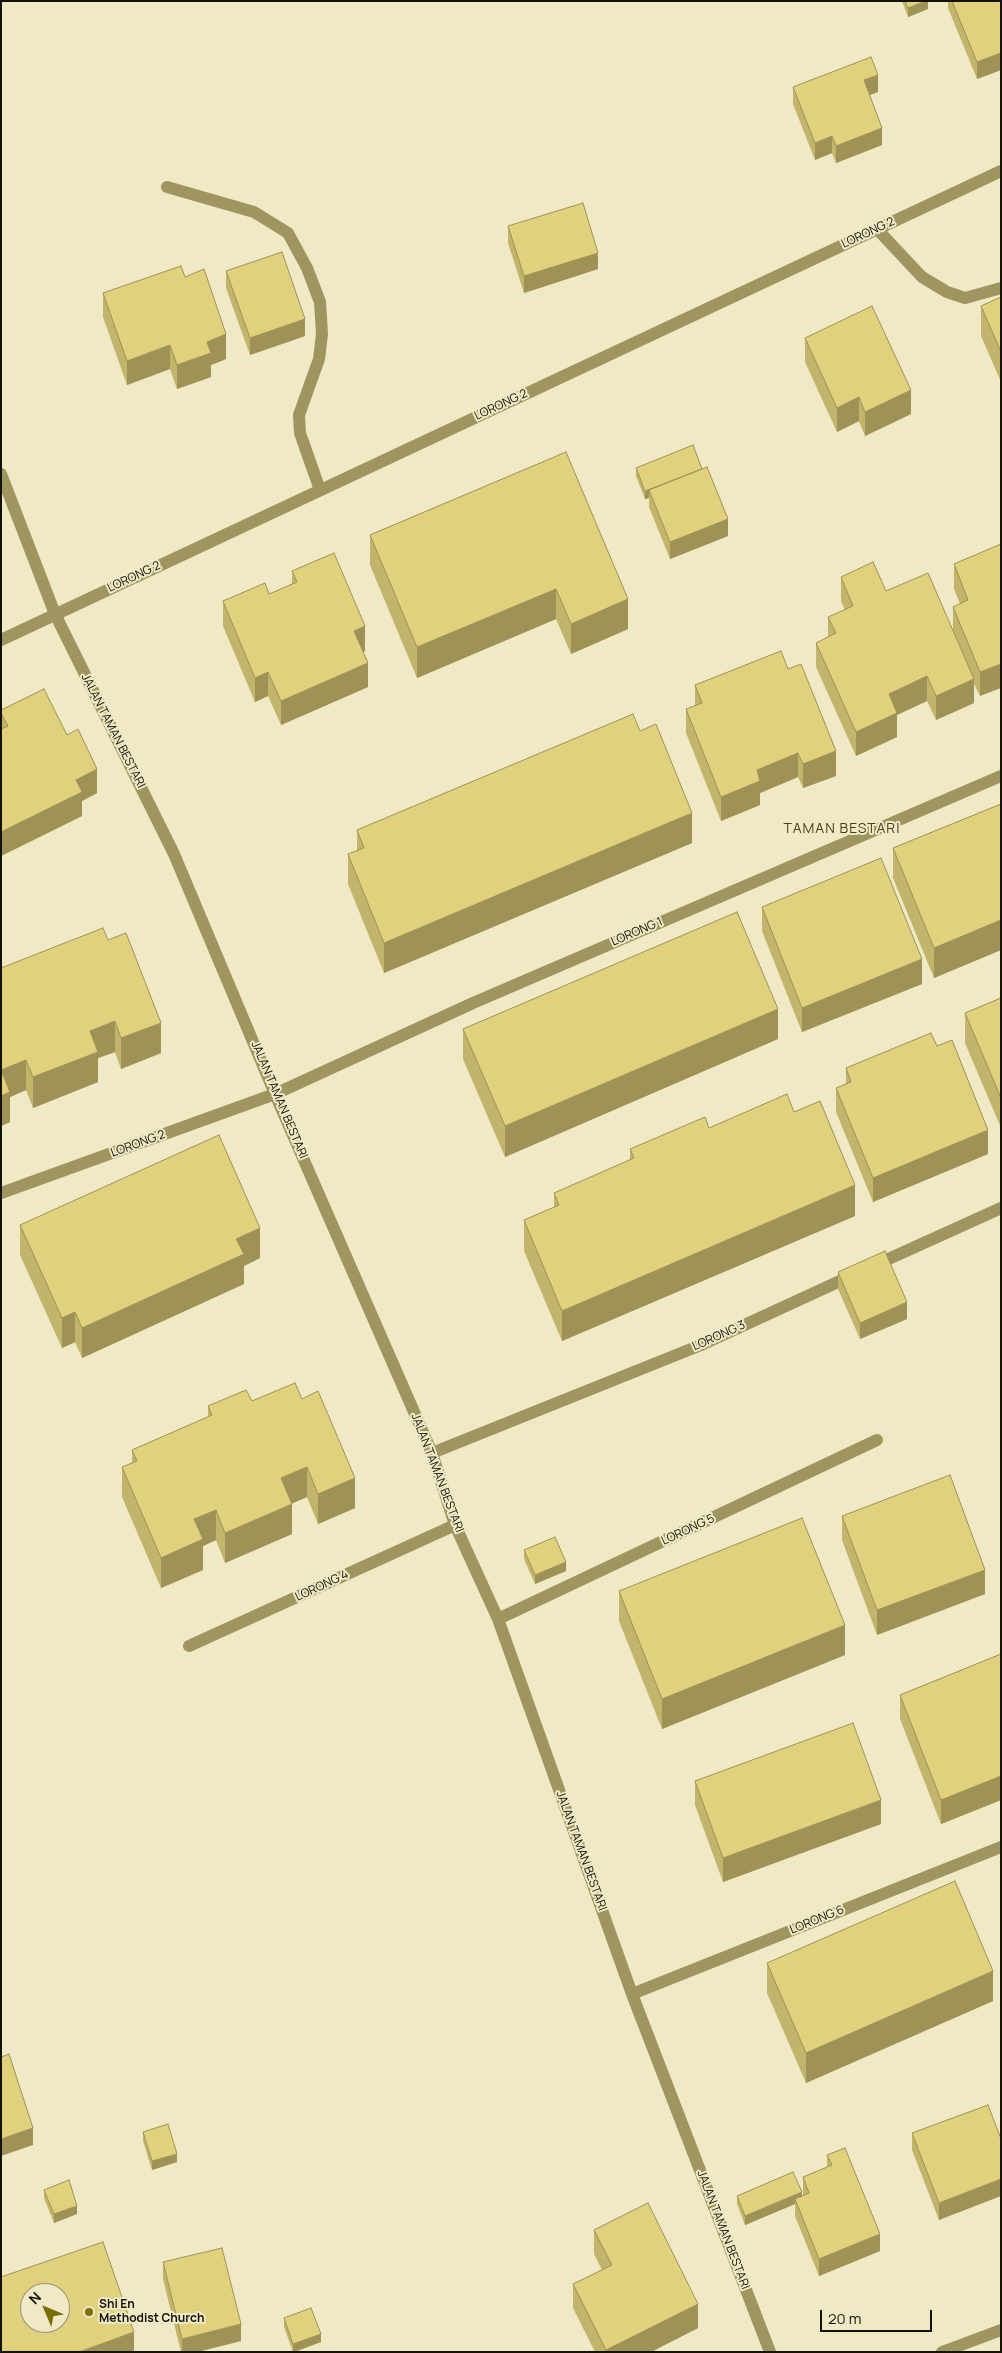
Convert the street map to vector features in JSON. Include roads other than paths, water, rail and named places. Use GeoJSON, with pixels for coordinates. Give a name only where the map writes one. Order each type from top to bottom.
{"type":"FeatureCollection","features":[{"type":"Feature","properties":{"kind":"street","name":"LORONG 2"},"geometry":{"type":"LineString","coordinates":[[1,640],[1001,171]]}},
{"type":"Feature","properties":{"kind":"street"},"geometry":{"type":"LineString","coordinates":[[167,187],[254,212],[288,233],[307,268],[320,302],[322,334],[319,359],[299,414],[300,432],[320,490]]}},
{"type":"Feature","properties":{"kind":"street"},"geometry":{"type":"LineString","coordinates":[[877,229],[922,277],[947,292],[966,298],[1001,288]]}},
{"type":"Feature","properties":{"kind":"street","name":"JALAN TAMAN BESTARI"},"geometry":{"type":"LineString","coordinates":[[1,474],[55,614],[174,854],[432,1453],[455,1525],[498,1619],[632,1994],[770,2352]]}},
{"type":"Feature","properties":{"kind":"street","name":"LORONG 1"},"geometry":{"type":"LineString","coordinates":[[276,1094],[482,999],[1001,776]]}},
{"type":"Feature","properties":{"kind":"street","name":"LORONG 2"},"geometry":{"type":"LineString","coordinates":[[1,1193],[276,1094]]}},
{"type":"Feature","properties":{"kind":"street","name":"LORONG 3"},"geometry":{"type":"LineString","coordinates":[[432,1453],[701,1345],[1001,1208]]}},
{"type":"Feature","properties":{"kind":"street","name":"LORONG 5"},"geometry":{"type":"LineString","coordinates":[[498,1619],[878,1440]]}},
{"type":"Feature","properties":{"kind":"street","name":"LORONG 4"},"geometry":{"type":"LineString","coordinates":[[189,1646],[455,1525]]}},
{"type":"Feature","properties":{"kind":"street","name":"LORONG 6"},"geometry":{"type":"LineString","coordinates":[[632,1994],[1001,1847]]}},
{"type":"Feature","properties":{"kind":"street"},"geometry":{"type":"LineString","coordinates":[[942,2352],[1001,2330]]}},
{"type":"Feature","properties":{"kind":"place","name":"Shi En Methodist Church"},"geometry":{"type":"Point","coordinates":[89,2312]}},
{"type":"Feature","properties":{"kind":"district","name":"TAMAN BESTARI"},"geometry":{"type":"Point","coordinates":[842,829]}}]}
